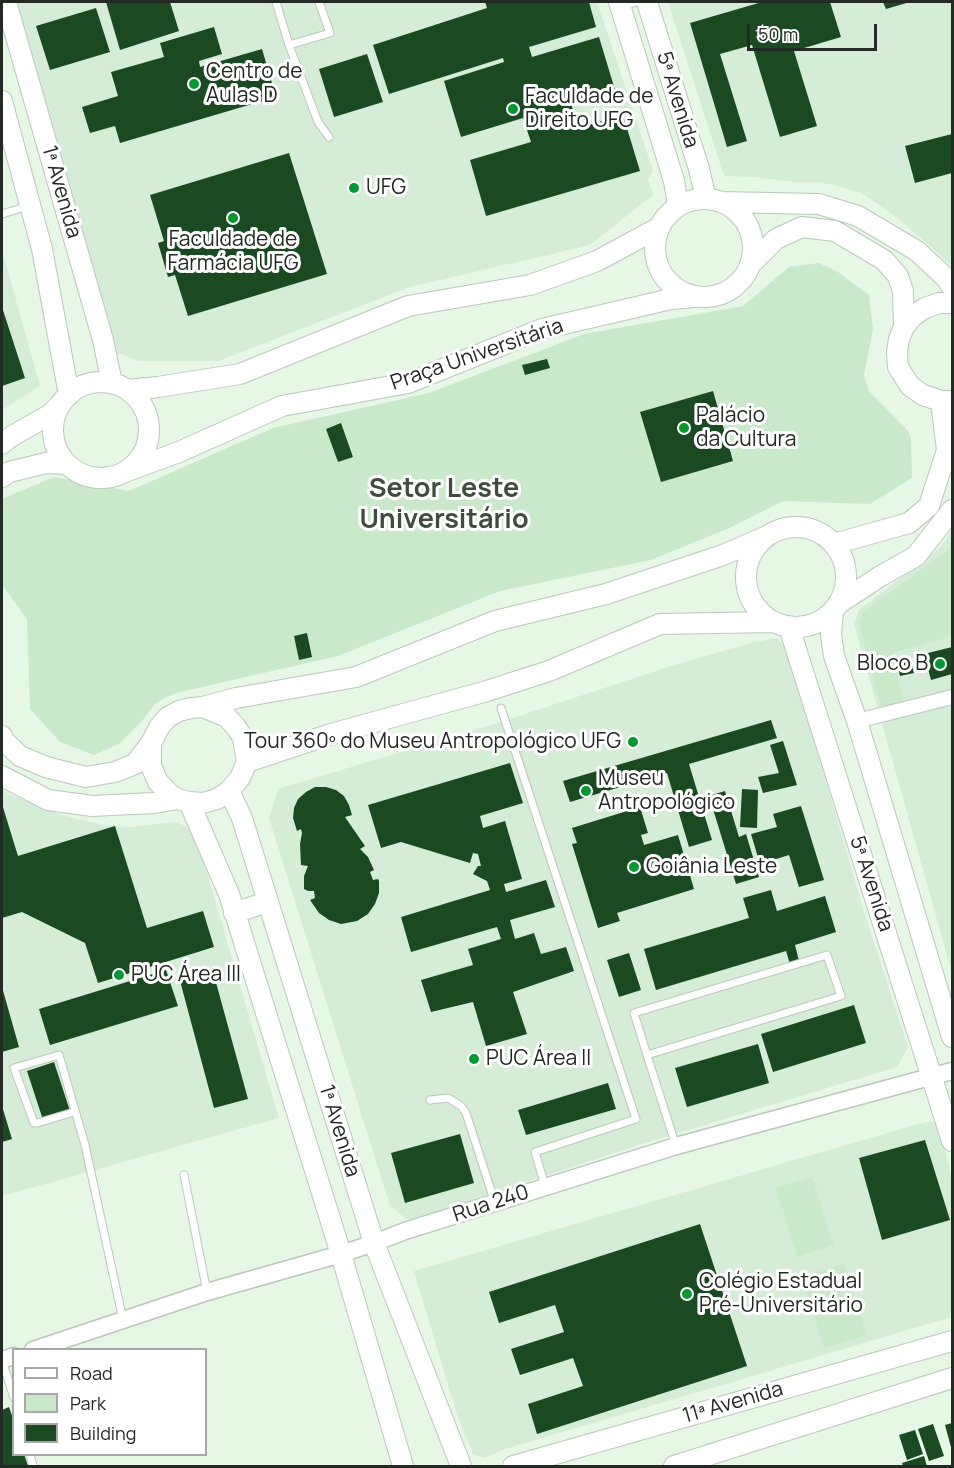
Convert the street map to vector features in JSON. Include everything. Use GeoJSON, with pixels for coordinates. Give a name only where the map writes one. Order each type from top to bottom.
{"type":"FeatureCollection","features":[{"type":"Feature","properties":{"kind":"main road","name":"1ª Avenida"},"geometry":{"type":"LineString","coordinates":[[6,2],[103,340],[120,387]]}},
{"type":"Feature","properties":{"kind":"main road","name":"5ª Avenida"},"geometry":{"type":"LineString","coordinates":[[647,2],[699,169],[713,200]]}},
{"type":"Feature","properties":{"kind":"main road","name":"5ª Avenida"},"geometry":{"type":"LineString","coordinates":[[625,3],[674,181],[678,206]]}},
{"type":"Feature","properties":{"kind":"main road","name":"1ª Avenida"},"geometry":{"type":"LineString","coordinates":[[2,101],[42,249],[68,395]]}},
{"type":"Feature","properties":{"kind":"main road"},"geometry":{"type":"LineString","coordinates":[[713,200],[735,209],[745,220],[752,234],[754,249],[751,264],[745,277],[723,295],[709,298],[694,297],[680,292],[660,271],[655,257],[654,242],[663,220],[678,206],[692,200],[713,200],[819,204],[858,216],[917,251],[946,278],[952,287]]}},
{"type":"Feature","properties":{"kind":"main road"},"geometry":{"type":"LineString","coordinates":[[751,264],[776,239],[802,227],[835,231],[884,260],[898,276],[903,291],[904,327]]}},
{"type":"Feature","properties":{"kind":"main road"},"geometry":{"type":"LineString","coordinates":[[2,444],[51,414],[68,395],[82,386],[97,382],[120,387],[158,387],[240,374],[408,306],[536,283],[597,261],[658,228]]}},
{"type":"Feature","properties":{"kind":"main road","name":"Praça Universitária"},"geometry":{"type":"LineString","coordinates":[[127,471],[179,452],[282,406],[408,383],[542,329],[671,299],[694,297]]}},
{"type":"Feature","properties":{"kind":"main road"},"geometry":{"type":"LineString","coordinates":[[834,544],[909,523],[929,506],[947,450],[947,401],[923,395],[910,386],[898,368],[897,352],[904,327],[913,316],[939,303],[952,303]]}},
{"type":"Feature","properties":{"kind":"main road"},"geometry":{"type":"LineString","coordinates":[[68,395],[58,408],[53,422],[53,437],[58,452],[67,464],[80,474],[96,478],[112,478],[127,471],[139,460],[147,447],[150,431],[148,415],[140,401],[120,387]]}},
{"type":"Feature","properties":{"kind":"main road"},"geometry":{"type":"LineString","coordinates":[[2,477],[9,471],[46,463],[67,464]]}},
{"type":"Feature","properties":{"kind":"main road"},"geometry":{"type":"LineString","coordinates":[[247,762],[331,734],[487,691],[549,671],[660,624],[781,624],[803,627],[817,623],[879,577],[916,556],[952,510]]}},
{"type":"Feature","properties":{"kind":"main road"},"geometry":{"type":"LineString","coordinates":[[2,736],[3,740],[20,756],[46,767],[86,777],[115,772],[135,764],[151,743],[160,726],[168,717],[179,711],[236,698],[356,677],[495,621],[606,594],[723,555],[780,530],[794,527],[809,529],[823,535],[834,544],[843,558],[846,574],[845,590],[836,608]]}},
{"type":"Feature","properties":{"kind":"main road"},"geometry":{"type":"LineString","coordinates":[[766,536],[755,549],[747,564],[746,581],[750,597],[761,615],[781,624]]}},
{"type":"Feature","properties":{"kind":"main road","name":"5ª Avenida"},"geometry":{"type":"LineString","coordinates":[[836,608],[831,635],[834,656],[952,1037]]}},
{"type":"Feature","properties":{"kind":"main road","name":"5ª Avenida"},"geometry":{"type":"LineString","coordinates":[[781,624],[952,1141]]}},
{"type":"Feature","properties":{"kind":"main road"},"geometry":{"type":"LineString","coordinates":[[2,776],[48,800],[92,806],[183,801],[202,803],[217,799],[229,792],[240,778],[247,762],[243,738],[236,727],[227,717],[203,707]]}},
{"type":"Feature","properties":{"kind":"main road"},"geometry":{"type":"LineString","coordinates":[[151,743],[151,766],[158,782],[171,795],[183,801]]}},
{"type":"Feature","properties":{"kind":"main road","name":"1ª Avenida"},"geometry":{"type":"LineString","coordinates":[[229,792],[242,818],[374,1243],[461,1467]]}},
{"type":"Feature","properties":{"kind":"main road","name":"1ª Avenida"},"geometry":{"type":"LineString","coordinates":[[183,801],[229,894],[341,1254],[403,1467]]}},
{"type":"Feature","properties":{"kind":"main road"},"geometry":{"type":"LineString","coordinates":[[234,913],[267,902]]}},
{"type":"Feature","properties":{"kind":"main road","name":"11ª Avenida"},"geometry":{"type":"LineString","coordinates":[[513,1467],[952,1341]]}},
{"type":"Feature","properties":{"kind":"main road","name":"11ª Avenida"},"geometry":{"type":"LineString","coordinates":[[675,1467],[952,1378]]}},
{"type":"Feature","properties":{"kind":"street"},"geometry":{"type":"LineString","coordinates":[[856,722],[952,698]]}},
{"type":"Feature","properties":{"kind":"street","name":"Rua 240"},"geometry":{"type":"LineString","coordinates":[[39,1348],[207,1292],[341,1254],[405,1230],[544,1186],[676,1146],[952,1071]]}},
{"type":"Feature","properties":{"kind":"lane"},"geometry":{"type":"LineString","coordinates":[[276,2],[289,45],[318,122],[329,137]]}},
{"type":"Feature","properties":{"kind":"lane"},"geometry":{"type":"LineString","coordinates":[[289,45],[330,33],[318,2]]}},
{"type":"Feature","properties":{"kind":"lane"},"geometry":{"type":"LineString","coordinates":[[2,214],[30,206]]}},
{"type":"Feature","properties":{"kind":"lane"},"geometry":{"type":"LineString","coordinates":[[501,708],[636,1119],[535,1152],[544,1186]]}},
{"type":"Feature","properties":{"kind":"lane"},"geometry":{"type":"LineString","coordinates":[[647,1055],[841,996],[827,955],[634,1013],[647,1055],[676,1146]]}},
{"type":"Feature","properties":{"kind":"lane"},"geometry":{"type":"LineString","coordinates":[[74,1112],[34,1123],[14,1068],[59,1055],[85,1145],[123,1320]]}},
{"type":"Feature","properties":{"kind":"lane"},"geometry":{"type":"LineString","coordinates":[[430,1100],[448,1098],[461,1106],[466,1113],[495,1203]]}},
{"type":"Feature","properties":{"kind":"lane"},"geometry":{"type":"LineString","coordinates":[[184,1175],[207,1292]]}},
{"type":"Feature","properties":{"kind":"lane"},"geometry":{"type":"LineString","coordinates":[[2,1360],[12,1392]]}},
{"type":"Feature","properties":{"kind":"shaded area","name":"UFG"},"geometry":{"type":"Polygon","coordinates":[[[13,2],[597,2],[653,171],[648,179],[653,195],[590,245],[410,287],[218,361],[139,361],[113,351],[13,2]]]}},
{"type":"Feature","properties":{"kind":"shaded area"},"geometry":{"type":"Polygon","coordinates":[[[668,2],[952,2],[952,266],[895,216],[860,192],[820,182],[724,176],[668,2]]]}},
{"type":"Feature","properties":{"kind":"shaded area"},"geometry":{"type":"Polygon","coordinates":[[[2,250],[40,386],[2,410],[2,250]]]}},
{"type":"Feature","properties":{"kind":"shaded area"},"geometry":{"type":"Polygon","coordinates":[[[952,530],[952,973],[854,624],[859,610],[941,547],[952,530]]]}},
{"type":"Feature","properties":{"kind":"shaded area"},"geometry":{"type":"Polygon","coordinates":[[[776,638],[788,648],[863,909],[908,1047],[897,1067],[635,1146],[409,1221],[390,1206],[269,818],[278,789],[498,723],[677,664],[776,638]]]}},
{"type":"Feature","properties":{"kind":"shaded area","name":"PUC Área III"},"geometry":{"type":"Polygon","coordinates":[[[2,789],[8,794],[58,814],[102,825],[132,827],[177,822],[195,832],[279,1118],[2,1196],[2,789]]]}},
{"type":"Feature","properties":{"kind":"shaded area","name":"Colégio Estadual Pré-Universitário"},"geometry":{"type":"Polygon","coordinates":[[[925,1122],[934,1122],[940,1129],[952,1179],[952,1317],[505,1449],[484,1458],[473,1454],[457,1415],[414,1271],[925,1122]]]}},
{"type":"Feature","properties":{"kind":"green space"},"geometry":{"type":"Polygon","coordinates":[[[819,263],[838,272],[869,295],[873,329],[864,375],[869,391],[908,431],[911,439],[912,478],[870,504],[783,501],[727,529],[651,560],[500,591],[338,656],[176,693],[155,704],[119,744],[94,755],[60,742],[30,709],[27,619],[2,585],[2,499],[54,477],[129,491],[273,428],[429,393],[584,334],[743,306],[789,267],[819,263]]]}},
{"type":"Feature","properties":{"kind":"green space"},"geometry":{"type":"Polygon","coordinates":[[[952,542],[952,636],[892,653],[904,705],[882,710],[859,624],[863,612],[948,550],[952,542]]]}},
{"type":"Feature","properties":{"kind":"green space"},"geometry":{"type":"Polygon","coordinates":[[[812,1177],[834,1245],[797,1257],[776,1188],[812,1177]]]}},
{"type":"Feature","properties":{"kind":"green space"},"geometry":{"type":"Polygon","coordinates":[[[844,1264],[867,1335],[824,1348],[802,1277],[844,1264]]]}},
{"type":"Feature","properties":{"kind":"building"},"geometry":{"type":"Polygon","coordinates":[[[106,2],[170,2],[179,31],[120,50],[106,2]]]}},
{"type":"Feature","properties":{"kind":"building","name":"Faculdade de Direito UFG"},"geometry":{"type":"Polygon","coordinates":[[[485,2],[589,2],[596,27],[529,47],[532,57],[599,37],[615,90],[571,103],[578,128],[623,115],[640,171],[486,216],[470,160],[531,142],[523,118],[461,137],[444,81],[504,62],[503,58],[389,94],[373,45],[487,8],[485,2]]]}},
{"type":"Feature","properties":{"kind":"building"},"geometry":{"type":"Polygon","coordinates":[[[762,2],[830,2],[841,37],[794,51],[817,126],[780,137],[752,45],[720,54],[747,141],[727,147],[690,23],[762,2]]]}},
{"type":"Feature","properties":{"kind":"building"},"geometry":{"type":"Polygon","coordinates":[[[883,2],[910,2],[886,9],[883,2]]]}},
{"type":"Feature","properties":{"kind":"building"},"geometry":{"type":"Polygon","coordinates":[[[96,8],[110,52],[50,70],[36,26],[96,8]]]}},
{"type":"Feature","properties":{"kind":"building","name":"Centro de Aulas D"},"geometry":{"type":"Polygon","coordinates":[[[214,27],[222,54],[199,61],[200,67],[262,49],[276,97],[120,143],[115,126],[90,133],[82,107],[118,96],[111,72],[164,57],[160,43],[214,27]]]}},
{"type":"Feature","properties":{"kind":"building"},"geometry":{"type":"Polygon","coordinates":[[[367,54],[383,102],[334,117],[319,69],[367,54]]]}},
{"type":"Feature","properties":{"kind":"building"},"geometry":{"type":"Polygon","coordinates":[[[952,134],[952,173],[915,183],[905,146],[952,134]]]}},
{"type":"Feature","properties":{"kind":"building","name":"Faculdade de Farmácia UFG"},"geometry":{"type":"Polygon","coordinates":[[[289,153],[327,274],[188,316],[175,275],[168,277],[158,243],[164,241],[150,195],[289,153]]]}},
{"type":"Feature","properties":{"kind":"building"},"geometry":{"type":"Polygon","coordinates":[[[2,307],[25,378],[2,386],[2,307]]]}},
{"type":"Feature","properties":{"kind":"building"},"geometry":{"type":"Polygon","coordinates":[[[547,359],[550,368],[525,375],[522,365],[547,359]]]}},
{"type":"Feature","properties":{"kind":"building","name":"Palácio da Cultura"},"geometry":{"type":"Polygon","coordinates":[[[713,391],[733,461],[661,482],[640,412],[713,391]]]}},
{"type":"Feature","properties":{"kind":"building"},"geometry":{"type":"Polygon","coordinates":[[[341,423],[353,457],[338,462],[326,429],[341,423]]]}},
{"type":"Feature","properties":{"kind":"building"},"geometry":{"type":"Polygon","coordinates":[[[307,633],[312,657],[299,660],[294,636],[307,633]]]}},
{"type":"Feature","properties":{"kind":"building","name":"Bloco B"},"geometry":{"type":"Polygon","coordinates":[[[952,647],[952,674],[931,680],[924,654],[952,647]]]}},
{"type":"Feature","properties":{"kind":"building"},"geometry":{"type":"Polygon","coordinates":[[[910,659],[914,673],[900,676],[897,662],[910,659]]]}},
{"type":"Feature","properties":{"kind":"building","name":"Museu Antropológico"},"geometry":{"type":"Polygon","coordinates":[[[771,720],[777,738],[689,764],[712,840],[689,847],[667,773],[570,802],[563,781],[771,720]]]}},
{"type":"Feature","properties":{"kind":"building"},"geometry":{"type":"Polygon","coordinates":[[[783,741],[797,785],[763,793],[758,777],[779,773],[770,745],[783,741]]]}},
{"type":"Feature","properties":{"kind":"building"},"geometry":{"type":"Polygon","coordinates":[[[510,763],[523,803],[480,816],[483,828],[505,821],[522,879],[504,884],[506,892],[546,880],[555,907],[510,920],[515,939],[534,933],[541,954],[566,947],[574,971],[513,992],[527,1034],[486,1046],[473,1002],[431,1012],[421,980],[473,965],[468,949],[501,939],[497,927],[411,952],[401,917],[490,890],[487,881],[473,874],[478,866],[481,866],[478,854],[473,853],[470,863],[401,842],[381,848],[368,805],[510,763]]]}},
{"type":"Feature","properties":{"kind":"building"},"geometry":{"type":"Polygon","coordinates":[[[315,787],[336,790],[344,796],[352,815],[345,817],[365,846],[360,849],[368,857],[374,870],[370,872],[373,880],[378,879],[379,881],[379,893],[375,904],[368,914],[357,921],[341,924],[329,920],[319,913],[310,900],[315,898],[314,891],[304,889],[304,876],[308,866],[301,865],[302,833],[301,829],[297,831],[293,818],[294,808],[298,799],[315,787]]]}},
{"type":"Feature","properties":{"kind":"building"},"geometry":{"type":"Polygon","coordinates":[[[742,789],[758,790],[757,828],[740,827],[742,789]]]}},
{"type":"Feature","properties":{"kind":"building"},"geometry":{"type":"Polygon","coordinates":[[[725,791],[739,837],[746,834],[759,877],[736,884],[709,796],[725,791]]]}},
{"type":"Feature","properties":{"kind":"building"},"geometry":{"type":"Polygon","coordinates":[[[2,804],[18,856],[115,826],[147,928],[203,911],[214,947],[98,983],[85,943],[22,912],[2,918],[2,804]]]}},
{"type":"Feature","properties":{"kind":"building"},"geometry":{"type":"Polygon","coordinates":[[[801,806],[824,880],[799,887],[789,855],[760,864],[751,834],[777,827],[773,814],[801,806]]]}},
{"type":"Feature","properties":{"kind":"building","name":"Goiânia Leste"},"geometry":{"type":"Polygon","coordinates":[[[640,807],[648,833],[641,835],[644,845],[678,835],[694,889],[617,913],[620,921],[598,928],[572,844],[577,843],[572,828],[640,807]]]}},
{"type":"Feature","properties":{"kind":"building"},"geometry":{"type":"Polygon","coordinates":[[[771,890],[777,911],[825,896],[836,932],[795,945],[799,961],[790,964],[786,951],[656,990],[644,949],[749,918],[743,898],[771,890]]]}},
{"type":"Feature","properties":{"kind":"building"},"geometry":{"type":"Polygon","coordinates":[[[629,953],[641,990],[619,997],[607,960],[629,953]]]}},
{"type":"Feature","properties":{"kind":"building"},"geometry":{"type":"Polygon","coordinates":[[[212,968],[248,1099],[214,1108],[179,977],[212,968]]]}},
{"type":"Feature","properties":{"kind":"building"},"geometry":{"type":"Polygon","coordinates":[[[166,970],[178,1006],[50,1045],[39,1009],[166,970]]]}},
{"type":"Feature","properties":{"kind":"building"},"geometry":{"type":"Polygon","coordinates":[[[2,987],[19,1047],[2,1052],[2,987]]]}},
{"type":"Feature","properties":{"kind":"building"},"geometry":{"type":"Polygon","coordinates":[[[854,1005],[866,1043],[773,1072],[761,1034],[854,1005]]]}},
{"type":"Feature","properties":{"kind":"building"},"geometry":{"type":"Polygon","coordinates":[[[758,1044],[769,1083],[687,1107],[675,1068],[758,1044]]]}},
{"type":"Feature","properties":{"kind":"building"},"geometry":{"type":"Polygon","coordinates":[[[54,1062],[70,1111],[43,1120],[27,1071],[54,1062]]]}},
{"type":"Feature","properties":{"kind":"building"},"geometry":{"type":"Polygon","coordinates":[[[608,1083],[616,1109],[526,1135],[518,1110],[608,1083]]]}},
{"type":"Feature","properties":{"kind":"building"},"geometry":{"type":"Polygon","coordinates":[[[2,1106],[12,1139],[2,1142],[2,1106]]]}},
{"type":"Feature","properties":{"kind":"building"},"geometry":{"type":"Polygon","coordinates":[[[460,1134],[474,1183],[405,1203],[391,1153],[460,1134]]]}},
{"type":"Feature","properties":{"kind":"building"},"geometry":{"type":"Polygon","coordinates":[[[925,1140],[950,1220],[882,1240],[859,1158],[925,1140]]]}},
{"type":"Feature","properties":{"kind":"building"},"geometry":{"type":"Polygon","coordinates":[[[700,1224],[747,1366],[537,1434],[528,1404],[583,1386],[573,1358],[520,1375],[511,1349],[564,1332],[555,1305],[499,1323],[489,1292],[700,1224]]]}},
{"type":"Feature","properties":{"kind":"building"},"geometry":{"type":"Polygon","coordinates":[[[9,1407],[12,1415],[12,1456],[25,1456],[28,1466],[2,1466],[2,1410],[9,1407]]]}},
{"type":"Feature","properties":{"kind":"building"},"geometry":{"type":"Polygon","coordinates":[[[952,1423],[952,1451],[945,1425],[952,1423]]]}},
{"type":"Feature","properties":{"kind":"building"},"geometry":{"type":"Polygon","coordinates":[[[933,1424],[944,1456],[929,1461],[918,1429],[933,1424]]]}},
{"type":"Feature","properties":{"kind":"building"},"geometry":{"type":"Polygon","coordinates":[[[915,1430],[923,1454],[907,1460],[899,1435],[915,1430]]]}},
{"type":"Feature","properties":{"kind":"building"},"geometry":{"type":"Polygon","coordinates":[[[924,1456],[927,1466],[903,1466],[902,1463],[924,1456]]]}},
{"type":"Feature","properties":{"kind":"place","name":"Centro de Aulas D"},"geometry":{"type":"Point","coordinates":[194,84]}},
{"type":"Feature","properties":{"kind":"place","name":"Faculdade de Direito UFG"},"geometry":{"type":"Point","coordinates":[513,109]}},
{"type":"Feature","properties":{"kind":"place","name":"UFG"},"geometry":{"type":"Point","coordinates":[354,188]}},
{"type":"Feature","properties":{"kind":"place","name":"Faculdade de Farmácia UFG"},"geometry":{"type":"Point","coordinates":[233,218]}},
{"type":"Feature","properties":{"kind":"place","name":"Palácio da Cultura"},"geometry":{"type":"Point","coordinates":[684,428]}},
{"type":"Feature","properties":{"kind":"place","name":"Bloco B"},"geometry":{"type":"Point","coordinates":[940,664]}},
{"type":"Feature","properties":{"kind":"place","name":"Tour 360º do Museu Antropológico UFG"},"geometry":{"type":"Point","coordinates":[633,742]}},
{"type":"Feature","properties":{"kind":"place","name":"Museu Antropológico"},"geometry":{"type":"Point","coordinates":[586,791]}},
{"type":"Feature","properties":{"kind":"place","name":"Goiânia Leste"},"geometry":{"type":"Point","coordinates":[634,867]}},
{"type":"Feature","properties":{"kind":"place","name":"PUC Área III"},"geometry":{"type":"Point","coordinates":[119,975]}},
{"type":"Feature","properties":{"kind":"place","name":"PUC Área II"},"geometry":{"type":"Point","coordinates":[474,1059]}},
{"type":"Feature","properties":{"kind":"place","name":"Colégio Estadual Pré-Universitário"},"geometry":{"type":"Point","coordinates":[687,1294]}},
{"type":"Feature","properties":{"kind":"district","name":"Setor Leste Universitário"},"geometry":{"type":"Point","coordinates":[444,504]}}]}
